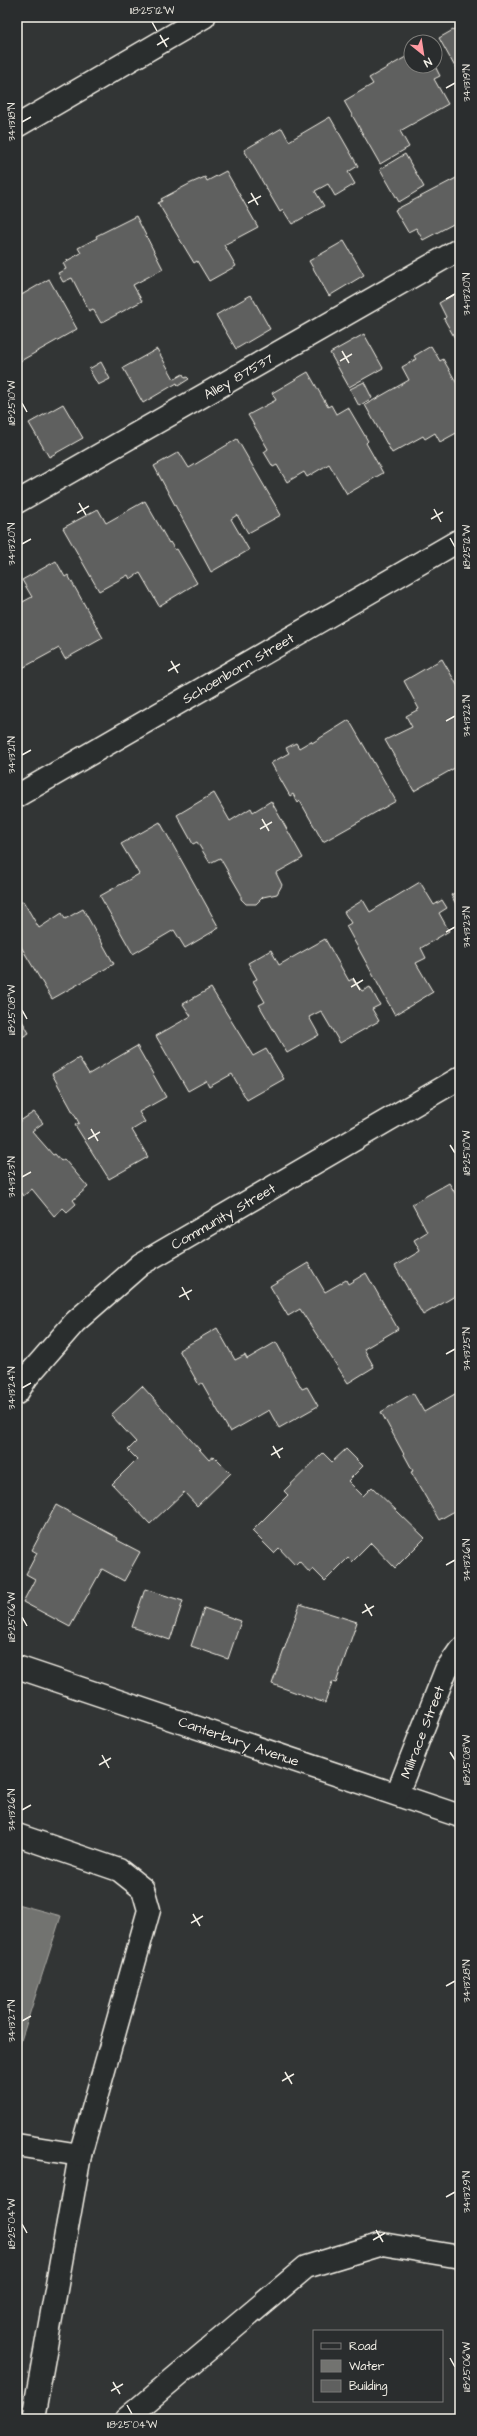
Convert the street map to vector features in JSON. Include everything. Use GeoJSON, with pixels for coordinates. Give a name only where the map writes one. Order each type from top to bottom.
{"type":"FeatureCollection","features":[{"type":"Feature","properties":{"kind":"street"},"geometry":{"type":"LineString","coordinates":[[17,126],[204,17]]}},
{"type":"Feature","properties":{"kind":"street","name":"Alley 87537"},"geometry":{"type":"LineString","coordinates":[[17,502],[460,249]]}},
{"type":"Feature","properties":{"kind":"street","name":"Schoenborn Street"},"geometry":{"type":"LineString","coordinates":[[17,796],[460,540]]}},
{"type":"Feature","properties":{"kind":"street","name":"Community Street"},"geometry":{"type":"LineString","coordinates":[[17,1392],[26,1377],[75,1322],[141,1264],[460,1078]]}},
{"type":"Feature","properties":{"kind":"street","name":"Millrace Street"},"geometry":{"type":"LineString","coordinates":[[397,1794],[446,1670],[460,1650]]}},
{"type":"Feature","properties":{"kind":"street","name":"Canterbury Avenue"},"geometry":{"type":"LineString","coordinates":[[17,1667],[460,1816]]}},
{"type":"Feature","properties":{"kind":"street"},"geometry":{"type":"LineString","coordinates":[[17,1836],[119,1870],[143,1889],[149,1910],[80,2155],[33,2419]]}},
{"type":"Feature","properties":{"kind":"street"},"geometry":{"type":"LineString","coordinates":[[17,2145],[80,2155]]}},
{"type":"Feature","properties":{"kind":"street"},"geometry":{"type":"LineString","coordinates":[[126,2419],[306,2267],[382,2244],[460,2257]]}},
{"type":"Feature","properties":{"kind":"water"},"geometry":{"type":"Polygon","coordinates":[[[17,1904],[61,1916],[17,2053],[17,1904]]]}},
{"type":"Feature","properties":{"kind":"building"},"geometry":{"type":"Polygon","coordinates":[[[460,26],[460,76],[443,45],[443,36],[460,26]]]}},
{"type":"Feature","properties":{"kind":"building"},"geometry":{"type":"Polygon","coordinates":[[[403,59],[403,74],[439,74],[440,76],[434,79],[448,104],[400,131],[409,147],[380,164],[344,101],[373,84],[369,78],[403,59]]]}},
{"type":"Feature","properties":{"kind":"building"},"geometry":{"type":"Polygon","coordinates":[[[330,117],[358,166],[348,172],[355,184],[335,196],[328,184],[315,191],[324,206],[292,224],[283,210],[280,212],[244,150],[282,128],[289,141],[330,117]]]}},
{"type":"Feature","properties":{"kind":"building"},"geometry":{"type":"Polygon","coordinates":[[[405,154],[424,187],[399,202],[380,169],[405,154]]]}},
{"type":"Feature","properties":{"kind":"building"},"geometry":{"type":"Polygon","coordinates":[[[226,171],[258,227],[224,245],[236,266],[209,281],[197,261],[194,263],[158,203],[162,201],[161,199],[191,183],[205,177],[207,181],[226,171]]]}},
{"type":"Feature","properties":{"kind":"building"},"geometry":{"type":"Polygon","coordinates":[[[460,176],[459,221],[423,240],[416,228],[408,232],[395,210],[460,176]]]}},
{"type":"Feature","properties":{"kind":"building"},"geometry":{"type":"Polygon","coordinates":[[[136,216],[163,269],[133,285],[142,301],[101,323],[93,309],[89,311],[72,278],[63,282],[58,273],[66,269],[63,263],[81,253],[78,248],[97,238],[96,236],[136,216]]]}},
{"type":"Feature","properties":{"kind":"building"},"geometry":{"type":"Polygon","coordinates":[[[344,241],[364,275],[329,296],[309,261],[344,241]]]}},
{"type":"Feature","properties":{"kind":"building"},"geometry":{"type":"Polygon","coordinates":[[[49,279],[77,329],[17,363],[17,296],[18,297],[49,279]]]}},
{"type":"Feature","properties":{"kind":"building"},"geometry":{"type":"Polygon","coordinates":[[[460,291],[460,347],[444,319],[446,317],[439,303],[460,291]]]}},
{"type":"Feature","properties":{"kind":"building"},"geometry":{"type":"Polygon","coordinates":[[[251,295],[270,329],[236,349],[216,315],[251,295]]]}},
{"type":"Feature","properties":{"kind":"building"},"geometry":{"type":"Polygon","coordinates":[[[364,334],[383,368],[349,387],[330,353],[364,334]]]}},
{"type":"Feature","properties":{"kind":"building"},"geometry":{"type":"Polygon","coordinates":[[[431,346],[440,361],[443,359],[460,389],[460,431],[440,442],[435,433],[425,439],[423,436],[392,453],[365,405],[409,380],[402,367],[416,359],[414,356],[431,346]]]}},
{"type":"Feature","properties":{"kind":"building"},"geometry":{"type":"Polygon","coordinates":[[[157,349],[174,379],[183,374],[185,378],[187,377],[189,379],[178,386],[177,383],[143,403],[123,368],[157,349]]]}},
{"type":"Feature","properties":{"kind":"building"},"geometry":{"type":"Polygon","coordinates":[[[101,362],[110,379],[98,385],[89,369],[101,362]]]}},
{"type":"Feature","properties":{"kind":"building"},"geometry":{"type":"Polygon","coordinates":[[[308,372],[328,407],[331,405],[336,414],[348,407],[368,441],[366,443],[383,473],[347,494],[329,464],[307,477],[304,472],[287,482],[277,465],[273,467],[264,452],[268,449],[248,415],[276,400],[272,393],[308,372]]]}},
{"type":"Feature","properties":{"kind":"building"},"geometry":{"type":"Polygon","coordinates":[[[364,382],[372,398],[359,406],[350,389],[364,382]]]}},
{"type":"Feature","properties":{"kind":"building"},"geometry":{"type":"Polygon","coordinates":[[[63,404],[83,438],[49,457],[29,423],[63,404]]]}},
{"type":"Feature","properties":{"kind":"building"},"geometry":{"type":"Polygon","coordinates":[[[237,439],[281,515],[248,533],[237,515],[231,519],[249,550],[211,572],[154,466],[179,452],[189,468],[237,439]]]}},
{"type":"Feature","properties":{"kind":"building"},"geometry":{"type":"Polygon","coordinates":[[[145,501],[169,543],[170,542],[175,550],[177,549],[197,583],[159,606],[140,573],[130,579],[128,575],[99,591],[63,528],[98,509],[106,523],[145,501]]]}},
{"type":"Feature","properties":{"kind":"building"},"geometry":{"type":"Polygon","coordinates":[[[56,561],[65,577],[68,575],[103,638],[65,659],[59,648],[17,671],[17,605],[32,597],[22,580],[56,561]]]}},
{"type":"Feature","properties":{"kind":"building"},"geometry":{"type":"Polygon","coordinates":[[[460,648],[460,657],[456,650],[460,648]]]}},
{"type":"Feature","properties":{"kind":"building"},"geometry":{"type":"Polygon","coordinates":[[[442,659],[460,690],[460,765],[414,791],[385,740],[412,727],[406,716],[419,709],[404,681],[442,659]]]}},
{"type":"Feature","properties":{"kind":"building"},"geometry":{"type":"Polygon","coordinates":[[[349,720],[396,801],[323,842],[300,801],[298,803],[293,794],[290,796],[271,763],[289,753],[286,748],[296,743],[299,748],[311,741],[312,743],[349,720]]]}},
{"type":"Feature","properties":{"kind":"building"},"geometry":{"type":"Polygon","coordinates":[[[214,793],[230,821],[251,808],[253,812],[271,801],[303,858],[276,873],[282,885],[277,894],[263,897],[256,904],[246,904],[241,899],[241,894],[220,858],[210,863],[197,842],[193,844],[177,815],[214,793]]]}},
{"type":"Feature","properties":{"kind":"building"},"geometry":{"type":"Polygon","coordinates":[[[160,822],[219,928],[185,948],[174,930],[133,954],[100,896],[139,874],[121,844],[160,822]]]}},
{"type":"Feature","properties":{"kind":"building"},"geometry":{"type":"Polygon","coordinates":[[[420,882],[434,905],[442,900],[447,908],[439,913],[449,931],[421,948],[426,958],[416,963],[433,992],[395,1015],[346,926],[351,923],[344,912],[363,900],[370,912],[420,882]]]}},
{"type":"Feature","properties":{"kind":"building"},"geometry":{"type":"Polygon","coordinates":[[[460,890],[460,911],[451,895],[460,890]]]}},
{"type":"Feature","properties":{"kind":"building"},"geometry":{"type":"Polygon","coordinates":[[[23,901],[39,928],[62,913],[65,919],[83,909],[114,964],[52,999],[20,945],[17,946],[17,905],[23,901]]]}},
{"type":"Feature","properties":{"kind":"building"},"geometry":{"type":"Polygon","coordinates":[[[325,939],[349,981],[352,979],[362,991],[370,987],[380,1005],[372,1009],[379,1021],[340,1043],[321,1011],[309,1017],[319,1035],[287,1053],[259,1005],[265,1002],[253,981],[257,979],[248,963],[271,950],[279,965],[325,939]]]}},
{"type":"Feature","properties":{"kind":"building"},"geometry":{"type":"Polygon","coordinates":[[[211,988],[253,1056],[266,1049],[284,1079],[247,1100],[232,1074],[209,1087],[206,1081],[188,1091],[156,1036],[191,1016],[183,1004],[211,988]]]}},
{"type":"Feature","properties":{"kind":"building"},"geometry":{"type":"Polygon","coordinates":[[[17,1012],[29,1033],[17,1040],[17,1012]]]}},
{"type":"Feature","properties":{"kind":"building"},"geometry":{"type":"Polygon","coordinates":[[[137,1046],[166,1097],[139,1112],[145,1122],[132,1130],[148,1157],[109,1179],[75,1125],[79,1123],[52,1074],[79,1058],[89,1074],[137,1046]]]}},
{"type":"Feature","properties":{"kind":"building"},"geometry":{"type":"Polygon","coordinates":[[[34,1112],[43,1123],[32,1131],[53,1155],[55,1154],[61,1161],[64,1159],[88,1187],[73,1200],[76,1204],[67,1212],[63,1208],[54,1216],[32,1189],[23,1196],[21,1193],[17,1196],[17,1123],[34,1112]]]}},
{"type":"Feature","properties":{"kind":"building"},"geometry":{"type":"Polygon","coordinates":[[[449,1183],[460,1201],[460,1293],[423,1315],[395,1266],[420,1251],[414,1240],[427,1232],[412,1204],[449,1183]]]}},
{"type":"Feature","properties":{"kind":"building"},"geometry":{"type":"Polygon","coordinates":[[[308,1263],[325,1292],[346,1280],[348,1284],[366,1273],[398,1329],[364,1349],[374,1367],[348,1383],[300,1309],[288,1316],[270,1286],[308,1263]]]}},
{"type":"Feature","properties":{"kind":"building"},"geometry":{"type":"Polygon","coordinates":[[[217,1328],[235,1360],[245,1355],[247,1359],[276,1342],[302,1389],[307,1387],[318,1406],[279,1428],[269,1410],[230,1432],[202,1383],[199,1385],[179,1350],[217,1328]]]}},
{"type":"Feature","properties":{"kind":"building"},"geometry":{"type":"Polygon","coordinates":[[[142,1386],[209,1460],[214,1456],[231,1473],[197,1506],[184,1492],[150,1524],[112,1484],[137,1459],[128,1450],[136,1442],[111,1415],[142,1386]]]}},
{"type":"Feature","properties":{"kind":"building"},"geometry":{"type":"Polygon","coordinates":[[[460,1391],[460,1508],[439,1520],[411,1472],[413,1471],[381,1412],[413,1393],[424,1412],[460,1391]]]}},
{"type":"Feature","properties":{"kind":"building"},"geometry":{"type":"Polygon","coordinates":[[[346,1449],[363,1466],[348,1481],[363,1496],[372,1487],[425,1538],[395,1568],[371,1543],[352,1562],[348,1558],[325,1581],[313,1569],[310,1573],[299,1561],[295,1565],[279,1548],[274,1553],[252,1531],[288,1495],[284,1491],[323,1453],[332,1462],[346,1449]]]}},
{"type":"Feature","properties":{"kind":"building"},"geometry":{"type":"Polygon","coordinates":[[[56,1505],[118,1538],[117,1540],[140,1552],[124,1581],[102,1569],[70,1627],[23,1602],[35,1579],[26,1574],[37,1553],[32,1550],[56,1505]]]}},
{"type":"Feature","properties":{"kind":"building"},"geometry":{"type":"Polygon","coordinates":[[[145,1589],[183,1601],[170,1640],[132,1627],[145,1589]]]}},
{"type":"Feature","properties":{"kind":"building"},"geometry":{"type":"Polygon","coordinates":[[[300,1604],[357,1622],[336,1683],[332,1682],[325,1703],[272,1684],[300,1604]]]}},
{"type":"Feature","properties":{"kind":"building"},"geometry":{"type":"Polygon","coordinates":[[[204,1608],[241,1621],[228,1659],[191,1646],[204,1608]]]}}]}
